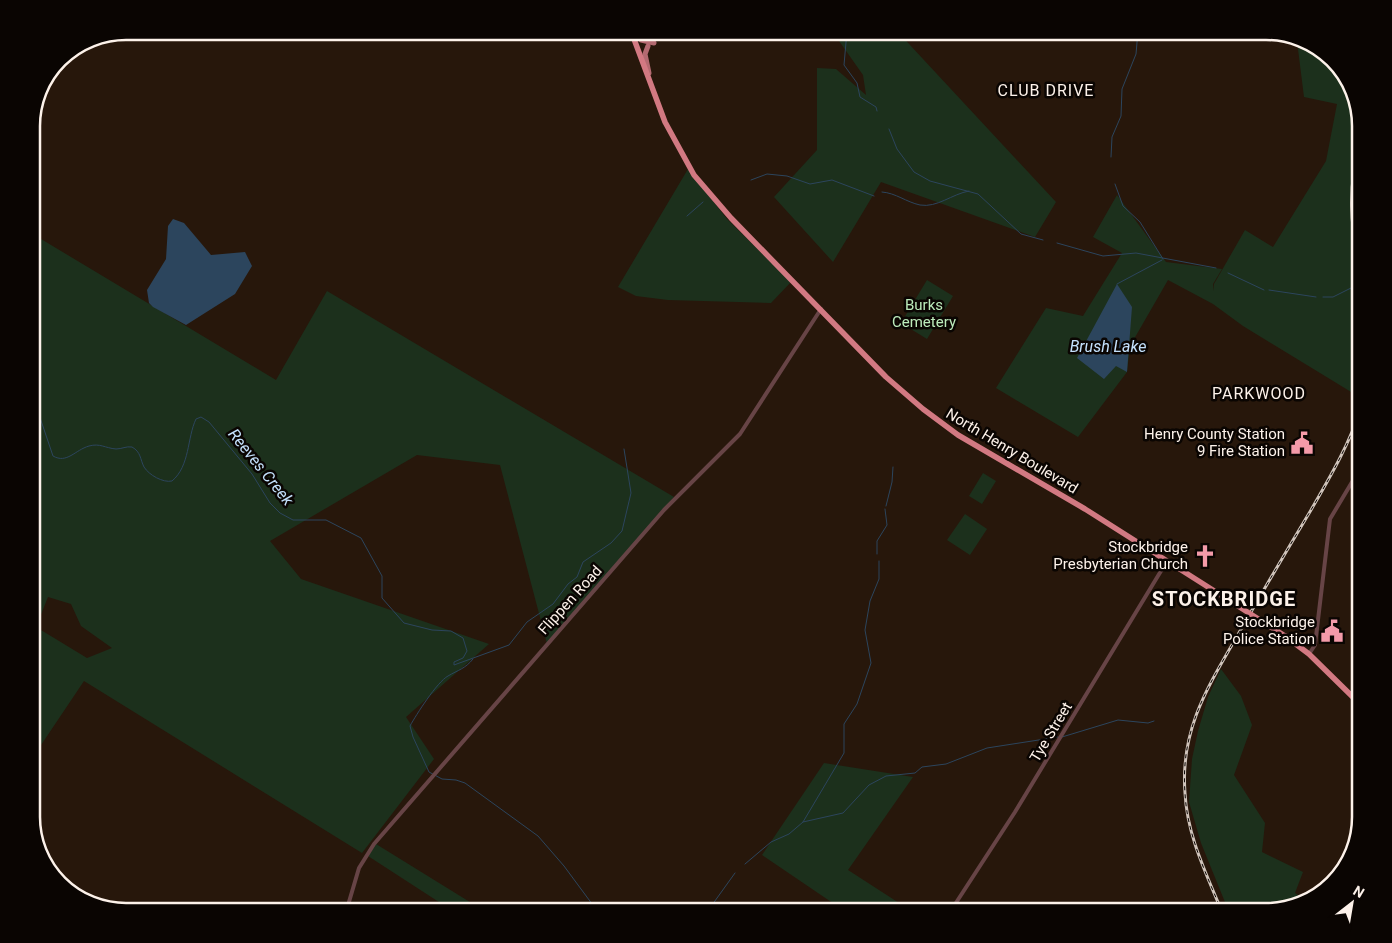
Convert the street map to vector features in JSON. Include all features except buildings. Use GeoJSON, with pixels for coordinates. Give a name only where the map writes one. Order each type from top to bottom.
{"type":"FeatureCollection","features":[{"type":"Feature","properties":{"kind":"highway","name":"North Henry Boulevard"},"geometry":{"type":"LineString","coordinates":[[635,40],[674,142],[694,175],[721,207],[886,377],[938,421],[969,442],[1061,495],[1285,636],[1309,654],[1352,696]]}},
{"type":"Feature","properties":{"kind":"main road"},"geometry":{"type":"LineString","coordinates":[[641,40],[654,43]]}},
{"type":"Feature","properties":{"kind":"main road"},"geometry":{"type":"LineString","coordinates":[[648,46],[645,54],[652,86]]}},
{"type":"Feature","properties":{"kind":"street","name":"Flippen Road"},"geometry":{"type":"LineString","coordinates":[[349,903],[359,868],[374,844],[664,510],[740,434],[821,309]]}},
{"type":"Feature","properties":{"kind":"street"},"geometry":{"type":"LineString","coordinates":[[1309,654],[1316,645],[1330,519],[1352,482]]}},
{"type":"Feature","properties":{"kind":"street","name":"Tye Street"},"geometry":{"type":"LineString","coordinates":[[956,903],[1015,812],[1168,561]]}},
{"type":"Feature","properties":{"kind":"green space"},"geometry":{"type":"Polygon","coordinates":[[[838,40],[905,40],[1056,202],[1035,237],[881,182],[833,262],[774,197],[817,150],[817,68],[836,69],[866,95],[863,75],[838,40]]]}},
{"type":"Feature","properties":{"kind":"green space"},"geometry":{"type":"Polygon","coordinates":[[[1298,47],[1314,55],[1327,65],[1345,93],[1351,115],[1352,393],[1243,326],[1213,304],[1168,280],[1130,346],[1127,372],[1078,437],[996,388],[1046,308],[1083,316],[1122,253],[1093,237],[1117,195],[1166,262],[1222,269],[1213,284],[1213,291],[1214,284],[1245,230],[1273,247],[1326,161],[1337,104],[1304,97],[1298,47]]]}},
{"type":"Feature","properties":{"kind":"green space"},"geometry":{"type":"Polygon","coordinates":[[[688,169],[727,219],[791,282],[771,303],[668,300],[636,296],[618,287],[688,169]]]}},
{"type":"Feature","properties":{"kind":"green space"},"geometry":{"type":"Polygon","coordinates":[[[40,238],[276,380],[327,291],[674,497],[547,644],[500,465],[417,455],[270,541],[301,579],[489,644],[406,717],[434,759],[362,853],[84,681],[40,747],[40,629],[87,658],[112,648],[81,626],[71,604],[48,597],[40,617],[40,238]]]}},
{"type":"Feature","properties":{"kind":"green space","name":"Burks Cemetery"},"geometry":{"type":"Polygon","coordinates":[[[927,280],[953,296],[927,339],[901,323],[927,280]]]}},
{"type":"Feature","properties":{"kind":"green space"},"geometry":{"type":"Polygon","coordinates":[[[983,473],[996,481],[982,504],[969,496],[983,473]]]}},
{"type":"Feature","properties":{"kind":"green space"},"geometry":{"type":"Polygon","coordinates":[[[965,514],[987,529],[970,555],[947,540],[965,514]]]}},
{"type":"Feature","properties":{"kind":"green space"},"geometry":{"type":"Polygon","coordinates":[[[1221,669],[1241,696],[1252,725],[1234,775],[1265,823],[1262,852],[1303,872],[1295,893],[1299,896],[1283,901],[1266,903],[1225,903],[1201,843],[1189,802],[1192,759],[1208,697],[1221,669]]]}},
{"type":"Feature","properties":{"kind":"green space"},"geometry":{"type":"Polygon","coordinates":[[[824,763],[913,777],[848,870],[899,903],[833,903],[762,855],[824,763]]]}},
{"type":"Feature","properties":{"kind":"green space"},"geometry":{"type":"Polygon","coordinates":[[[376,844],[471,903],[440,903],[368,856],[376,844]]]}},
{"type":"Feature","properties":{"kind":"water"},"geometry":{"type":"Polygon","coordinates":[[[173,219],[184,223],[211,255],[245,252],[252,266],[235,294],[186,325],[153,307],[149,303],[147,290],[166,259],[168,226],[173,219]]]}},
{"type":"Feature","properties":{"kind":"water","name":"Brush Lake"},"geometry":{"type":"Polygon","coordinates":[[[1117,284],[1132,307],[1127,372],[1116,366],[1104,379],[1077,358],[1117,284]]]}},
{"type":"Feature","properties":{"kind":"waterway"},"geometry":{"type":"LineString","coordinates":[[846,40],[844,65],[857,83],[860,97],[876,107],[877,111]]}},
{"type":"Feature","properties":{"kind":"waterway"},"geometry":{"type":"LineString","coordinates":[[1111,157],[1112,137],[1121,116],[1122,89],[1136,54],[1137,40]]}},
{"type":"Feature","properties":{"kind":"waterway"},"geometry":{"type":"LineString","coordinates":[[889,129],[897,149],[914,172],[930,181],[978,194],[1021,234],[1043,240]]}},
{"type":"Feature","properties":{"kind":"waterway"},"geometry":{"type":"LineString","coordinates":[[751,180],[767,174],[787,176],[810,184],[832,180],[874,196]]}},
{"type":"Feature","properties":{"kind":"waterway"},"geometry":{"type":"LineString","coordinates":[[1115,184],[1123,206],[1140,222],[1163,259]]}},
{"type":"Feature","properties":{"kind":"waterway"},"geometry":{"type":"LineString","coordinates":[[882,192],[892,194],[915,204],[926,205],[938,203],[969,191]]}},
{"type":"Feature","properties":{"kind":"waterway"},"geometry":{"type":"LineString","coordinates":[[687,216],[703,202]]}},
{"type":"Feature","properties":{"kind":"waterway"},"geometry":{"type":"LineString","coordinates":[[1057,243],[1103,256],[1136,253],[1216,268]]}},
{"type":"Feature","properties":{"kind":"waterway"},"geometry":{"type":"LineString","coordinates":[[1117,284],[1162,260]]}},
{"type":"Feature","properties":{"kind":"waterway"},"geometry":{"type":"LineString","coordinates":[[1228,273],[1264,290]]}},
{"type":"Feature","properties":{"kind":"waterway"},"geometry":{"type":"LineString","coordinates":[[1323,297],[1333,297],[1352,288]]}},
{"type":"Feature","properties":{"kind":"waterway"},"geometry":{"type":"LineString","coordinates":[[1269,290],[1316,297]]}},
{"type":"Feature","properties":{"kind":"waterway","name":"Reeves Creek"},"geometry":{"type":"LineString","coordinates":[[40,418],[53,456],[58,458],[67,457],[93,445],[116,449],[132,447],[139,453],[144,467],[149,473],[156,478],[172,481],[182,468],[193,427],[196,419],[201,417],[209,422],[252,474],[270,503],[280,513],[293,520],[326,520],[361,538],[382,576],[382,598],[404,623],[432,630],[451,631],[463,638],[467,651],[463,658],[454,662],[454,665],[509,645],[527,622],[553,604],[568,584],[577,577],[583,562],[611,543],[622,531],[631,493],[624,449]]}},
{"type":"Feature","properties":{"kind":"waterway"},"geometry":{"type":"LineString","coordinates":[[886,506],[892,482],[893,467]]}},
{"type":"Feature","properties":{"kind":"waterway"},"geometry":{"type":"LineString","coordinates":[[877,554],[877,541],[887,525],[885,509]]}},
{"type":"Feature","properties":{"kind":"waterway"},"geometry":{"type":"LineString","coordinates":[[745,864],[771,842],[789,834],[803,822],[844,753],[844,724],[857,704],[871,663],[865,630],[870,601],[879,579],[879,561]]}},
{"type":"Feature","properties":{"kind":"waterway","name":"Reeves Creek"},"geometry":{"type":"LineString","coordinates":[[473,659],[467,665],[443,679],[410,726],[429,772],[442,779],[465,783],[538,836],[564,866],[591,903]]}},
{"type":"Feature","properties":{"kind":"waterway"},"geometry":{"type":"LineString","coordinates":[[1062,737],[1118,720],[1148,723],[1154,721]]}},
{"type":"Feature","properties":{"kind":"waterway"},"geometry":{"type":"LineString","coordinates":[[803,822],[843,813],[869,785],[886,776],[915,773],[922,767],[946,764],[987,748],[1058,737]]}},
{"type":"Feature","properties":{"kind":"waterway"},"geometry":{"type":"LineString","coordinates":[[713,903],[735,873]]}},
{"type":"Feature","properties":{"kind":"railway"},"geometry":{"type":"LineString","coordinates":[[1352,190],[1352,206]]}},
{"type":"Feature","properties":{"kind":"railway"},"geometry":{"type":"LineString","coordinates":[[1352,206],[1352,223]]}},
{"type":"Feature","properties":{"kind":"railway"},"geometry":{"type":"LineString","coordinates":[[1218,903],[1198,854],[1189,824],[1185,793],[1185,770],[1187,748],[1192,727],[1199,708],[1218,670],[1339,461],[1352,432]]}},
{"type":"Feature","properties":{"kind":"place","name":"Henry County Station 9 Fire Station"},"geometry":{"type":"Point","coordinates":[1302,443]}},
{"type":"Feature","properties":{"kind":"place","name":"Stockbridge Presbyterian Church"},"geometry":{"type":"Point","coordinates":[1205,556]}},
{"type":"Feature","properties":{"kind":"place","name":"Stockbridge Police Station"},"geometry":{"type":"Point","coordinates":[1332,631]}},
{"type":"Feature","properties":{"kind":"district","name":"CLUB DRIVE"},"geometry":{"type":"Point","coordinates":[1046,90]}},
{"type":"Feature","properties":{"kind":"district","name":"PARKWOOD"},"geometry":{"type":"Point","coordinates":[1259,393]}},
{"type":"Feature","properties":{"kind":"district","name":"STOCKBRIDGE"},"geometry":{"type":"Point","coordinates":[1224,599]}}]}
